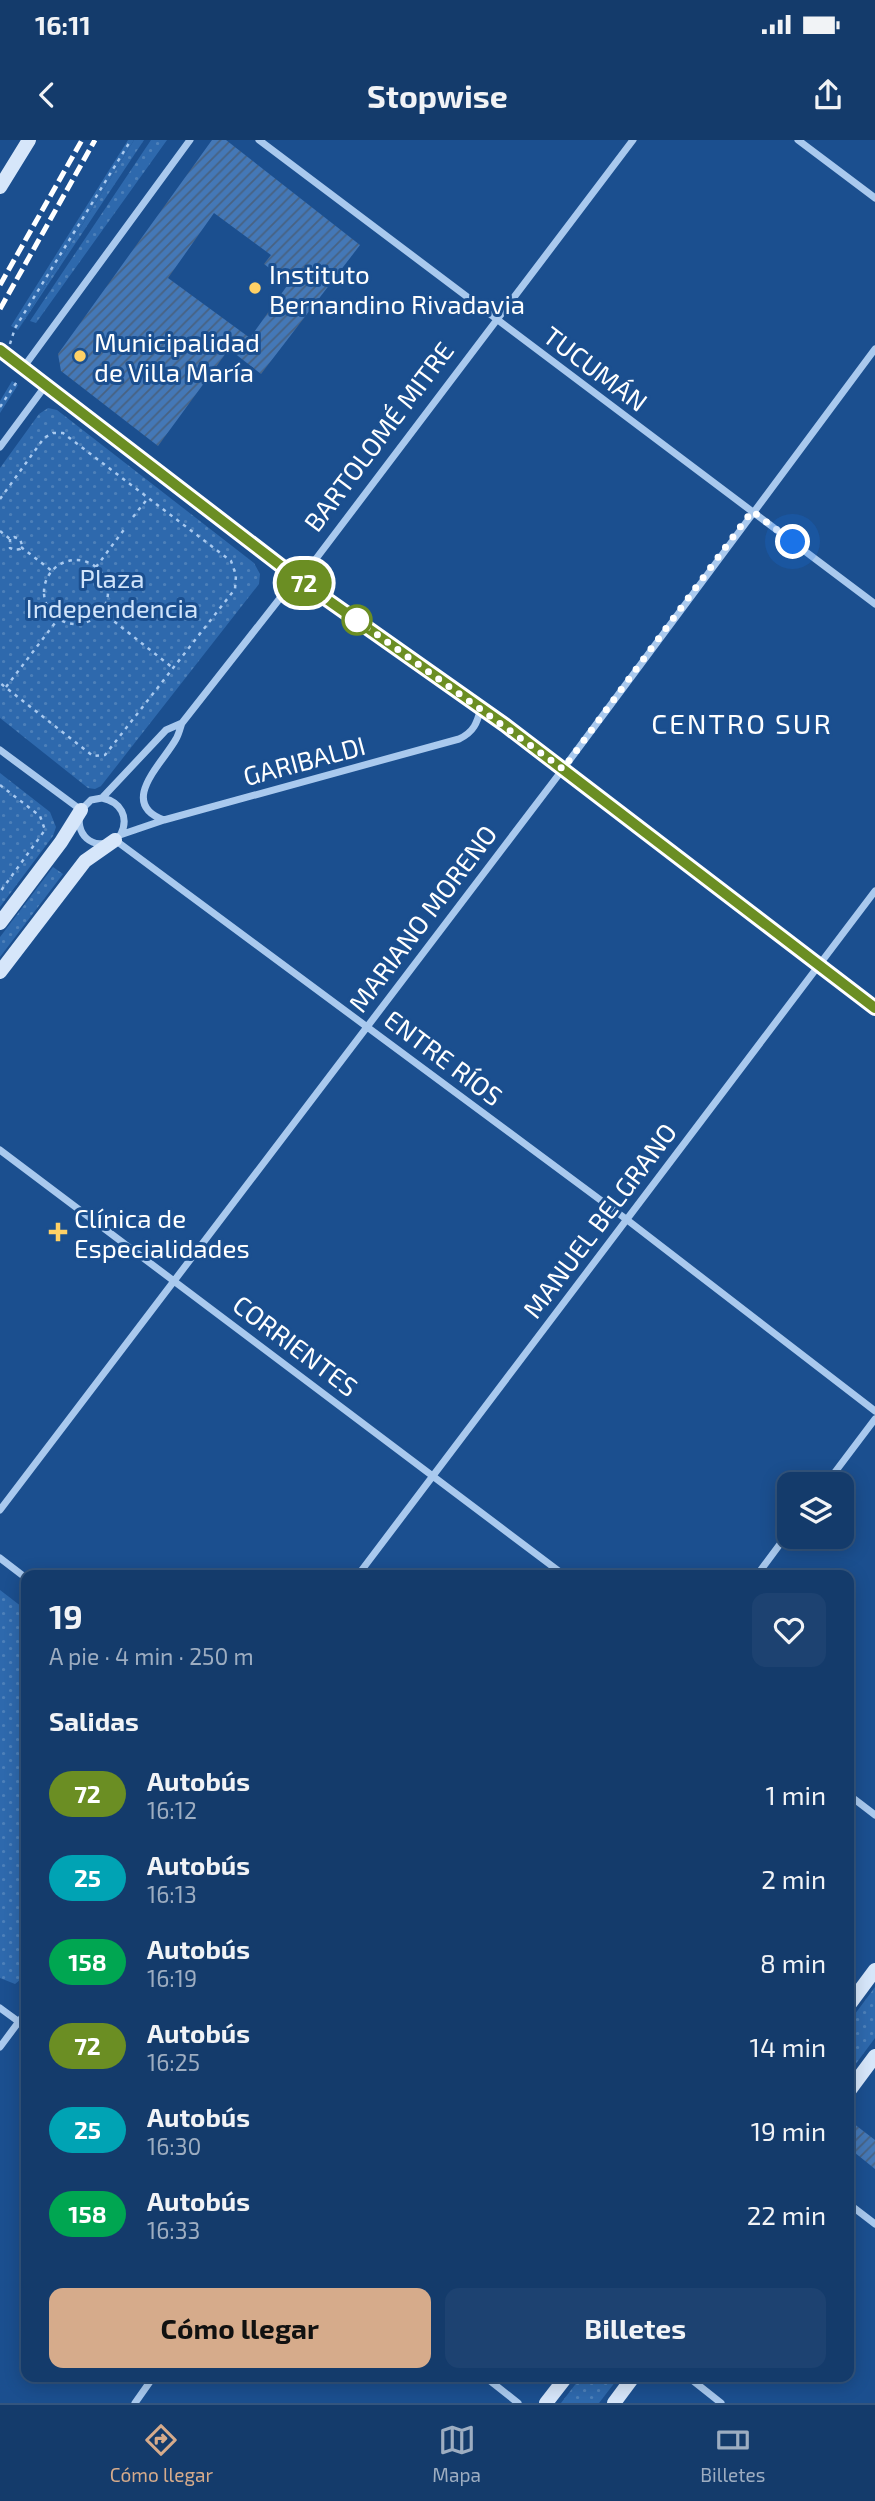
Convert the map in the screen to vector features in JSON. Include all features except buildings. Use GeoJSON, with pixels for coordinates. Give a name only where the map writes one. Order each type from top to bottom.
{"type":"FeatureCollection","features":[{"type":"Feature","properties":{"kind":"main road"},"geometry":{"type":"LineString","coordinates":[[0,187],[29,140]]}},
{"type":"Feature","properties":{"kind":"main road","name":"BARTOLOMÉ MITRE"},"geometry":{"type":"LineString","coordinates":[[0,923],[61,842],[81,810]]}},
{"type":"Feature","properties":{"kind":"main road"},"geometry":{"type":"LineString","coordinates":[[0,972],[85,861],[118,837]]}},
{"type":"Feature","properties":{"kind":"main road"},"geometry":{"type":"LineString","coordinates":[[854,1998],[875,1970]]}},
{"type":"Feature","properties":{"kind":"main road"},"geometry":{"type":"LineString","coordinates":[[854,2084],[875,2056]]}},
{"type":"Feature","properties":{"kind":"main road"},"geometry":{"type":"LineString","coordinates":[[547,2403],[563,2382]]}},
{"type":"Feature","properties":{"kind":"main road"},"geometry":{"type":"LineString","coordinates":[[614,2403],[630,2382]]}},
{"type":"Feature","properties":{"kind":"street"},"geometry":{"type":"LineString","coordinates":[[23,368],[190,140]]}},
{"type":"Feature","properties":{"kind":"street","name":"TUCUMÁN"},"geometry":{"type":"LineString","coordinates":[[259,140],[875,604]]}},
{"type":"Feature","properties":{"kind":"street","name":"BARTOLOMÉ MITRE"},"geometry":{"type":"LineString","coordinates":[[164,820],[154,817],[148,811],[144,790],[183,723],[288,588],[306,572],[633,140]]}},
{"type":"Feature","properties":{"kind":"street"},"geometry":{"type":"LineString","coordinates":[[798,140],[875,198]]}},
{"type":"Feature","properties":{"kind":"street","name":"MARIANO MORENO"},"geometry":{"type":"LineString","coordinates":[[0,1510],[563,769],[752,511],[875,349]]}},
{"type":"Feature","properties":{"kind":"street"},"geometry":{"type":"LineString","coordinates":[[3,353],[298,579],[563,769],[875,1008]]}},
{"type":"Feature","properties":{"kind":"street"},"geometry":{"type":"LineString","coordinates":[[0,447],[46,385]]}},
{"type":"Feature","properties":{"kind":"street","name":"GARIBALDI"},"geometry":{"type":"LineString","coordinates":[[118,837],[164,820],[459,740],[469,734],[476,725],[481,708]]}},
{"type":"Feature","properties":{"kind":"street","name":"BARTOLOMÉ MITRE"},"geometry":{"type":"LineString","coordinates":[[81,810],[91,800],[102,798],[166,730],[183,723]]}},
{"type":"Feature","properties":{"kind":"street"},"geometry":{"type":"LineString","coordinates":[[0,750],[81,810]]}},
{"type":"Feature","properties":{"kind":"street"},"geometry":{"type":"LineString","coordinates":[[102,798],[116,803],[124,814],[124,828],[118,837]]}},
{"type":"Feature","properties":{"kind":"street","name":"ENTRE RÍOS"},"geometry":{"type":"LineString","coordinates":[[81,810],[79,828],[87,839],[103,845],[118,837],[626,1219],[875,1411]]}},
{"type":"Feature","properties":{"kind":"street","name":"MANUEL BELGRANO"},"geometry":{"type":"LineString","coordinates":[[362,1570],[875,891]]}},
{"type":"Feature","properties":{"kind":"street","name":"CORRIENTES"},"geometry":{"type":"LineString","coordinates":[[0,1150],[558,1570]]}},
{"type":"Feature","properties":{"kind":"street"},"geometry":{"type":"LineString","coordinates":[[835,1472],[875,1419]]}},
{"type":"Feature","properties":{"kind":"street"},"geometry":{"type":"LineString","coordinates":[[761,1570],[777,1548]]}},
{"type":"Feature","properties":{"kind":"street"},"geometry":{"type":"LineString","coordinates":[[0,1558],[21,1574]]}},
{"type":"Feature","properties":{"kind":"street"},"geometry":{"type":"LineString","coordinates":[[854,1799],[875,1815]]}},
{"type":"Feature","properties":{"kind":"street"},"geometry":{"type":"LineString","coordinates":[[0,2008],[19,2022]]}},
{"type":"Feature","properties":{"kind":"street"},"geometry":{"type":"LineString","coordinates":[[0,2047],[21,2019]]}},
{"type":"Feature","properties":{"kind":"street"},"geometry":{"type":"LineString","coordinates":[[854,2208],[875,2224]]}},
{"type":"Feature","properties":{"kind":"street"},"geometry":{"type":"LineString","coordinates":[[135,2403],[150,2382]]}},
{"type":"Feature","properties":{"kind":"street"},"geometry":{"type":"LineString","coordinates":[[492,2382],[518,2403]]}},
{"type":"Feature","properties":{"kind":"street"},"geometry":{"type":"LineString","coordinates":[[695,2382],[722,2403]]}},
{"type":"Feature","properties":{"kind":"path"},"geometry":{"type":"LineString","coordinates":[[3,353],[15,328],[131,140]]}},
{"type":"Feature","properties":{"kind":"path"},"geometry":{"type":"LineString","coordinates":[[0,407],[18,375]]}},
{"type":"Feature","properties":{"kind":"path"},"geometry":{"type":"LineString","coordinates":[[0,499],[44,439],[53,433],[63,433],[231,561],[236,575],[235,589],[105,755],[93,756],[0,683]]}},
{"type":"Feature","properties":{"kind":"path"},"geometry":{"type":"LineString","coordinates":[[133,517],[148,498]]}},
{"type":"Feature","properties":{"kind":"path"},"geometry":{"type":"LineString","coordinates":[[96,567],[126,527]]}},
{"type":"Feature","properties":{"kind":"path"},"geometry":{"type":"LineString","coordinates":[[0,531],[10,539]]}},
{"type":"Feature","properties":{"kind":"path"},"geometry":{"type":"LineString","coordinates":[[10,539],[20,539],[21,547],[52,571]]}},
{"type":"Feature","properties":{"kind":"path"},"geometry":{"type":"LineString","coordinates":[[10,539],[8,543],[11,549],[15,551],[21,547]]}},
{"type":"Feature","properties":{"kind":"path"},"geometry":{"type":"LineString","coordinates":[[70,560],[81,560],[96,567],[108,587],[108,598],[102,611],[89,621],[79,624],[58,619],[46,602],[44,591],[52,571],[70,560]]}},
{"type":"Feature","properties":{"kind":"path"},"geometry":{"type":"LineString","coordinates":[[102,611],[173,668]]}},
{"type":"Feature","properties":{"kind":"path"},"geometry":{"type":"LineString","coordinates":[[6,687],[58,619]]}},
{"type":"Feature","properties":{"kind":"path"},"geometry":{"type":"LineString","coordinates":[[0,785],[40,816],[45,830],[0,892]]}},
{"type":"Feature","properties":{"kind":"green space"},"geometry":{"type":"Polygon","coordinates":[[[128,140],[134,140],[18,330],[11,326],[128,140]]]}},
{"type":"Feature","properties":{"kind":"green space"},"geometry":{"type":"Polygon","coordinates":[[[134,140],[144,140],[18,330],[134,140]]]}},
{"type":"Feature","properties":{"kind":"green space"},"geometry":{"type":"Polygon","coordinates":[[[151,140],[167,140],[36,323],[30,321],[151,140]]]}},
{"type":"Feature","properties":{"kind":"green space"},"geometry":{"type":"Polygon","coordinates":[[[12,381],[18,385],[0,413],[0,401],[12,381]]]}},
{"type":"Feature","properties":{"kind":"green space","name":"Plaza Independencia"},"geometry":{"type":"Polygon","coordinates":[[[48,408],[57,410],[254,563],[260,574],[259,584],[101,786],[95,789],[88,788],[0,718],[0,468],[39,414],[48,408]]]}},
{"type":"Feature","properties":{"kind":"green space"},"geometry":{"type":"Polygon","coordinates":[[[0,773],[50,812],[56,827],[53,836],[0,907],[0,773]]]}},
{"type":"Feature","properties":{"kind":"green space"},"geometry":{"type":"Polygon","coordinates":[[[53,867],[63,874],[0,957],[0,937],[53,867]]]}},
{"type":"Feature","properties":{"kind":"green space"},"geometry":{"type":"Polygon","coordinates":[[[0,1590],[21,1606],[21,1979],[15,1984],[0,1978],[0,1590]]]}},
{"type":"Feature","properties":{"kind":"green space"},"geometry":{"type":"Polygon","coordinates":[[[875,1987],[875,2038],[854,2066],[854,2015],[875,1987]]]}},
{"type":"Feature","properties":{"kind":"green space"},"geometry":{"type":"Polygon","coordinates":[[[577,2382],[615,2382],[599,2403],[561,2403],[577,2382]]]}},
{"type":"Feature","properties":{"kind":"railway"},"geometry":{"type":"LineString","coordinates":[[0,285],[82,140]]}},
{"type":"Feature","properties":{"kind":"railway"},"geometry":{"type":"LineString","coordinates":[[0,309],[95,140]]}},
{"type":"Feature","properties":{"kind":"bus line","name":"72"},"geometry":{"type":"LineString","coordinates":[[0,350],[298,579],[505,725],[875,1008]]}},
{"type":"Feature","properties":{"kind":"place","name":"Instituto Bernandino Rivadavia"},"geometry":{"type":"Point","coordinates":[255,288]}},
{"type":"Feature","properties":{"kind":"place","name":"Municipalidad de Villa María"},"geometry":{"type":"Point","coordinates":[80,356]}},
{"type":"Feature","properties":{"kind":"place","name":"Clínica de Especialidades"},"geometry":{"type":"Point","coordinates":[58,1232]}},
{"type":"Feature","properties":{"kind":"district","name":"CENTRO SUR"},"geometry":{"type":"Point","coordinates":[742,723]}},
{"type":"Feature","properties":{"kind":"route"},"geometry":{"type":"LineString","coordinates":[[357,620],[563,769],[752,511],[793,542]]}}]}
